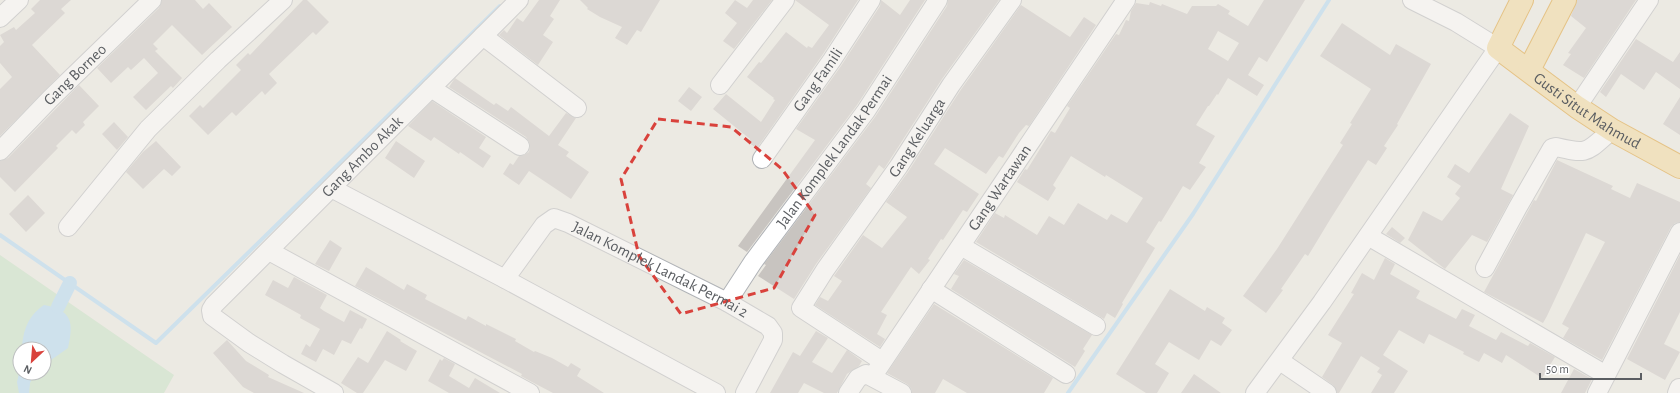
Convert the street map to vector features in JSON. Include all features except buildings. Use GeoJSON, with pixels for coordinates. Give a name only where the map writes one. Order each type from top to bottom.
{"type":"FeatureCollection","features":[{"type":"Feature","properties":{"kind":"highway"},"geometry":{"type":"LineString","coordinates":[[1498,48],[1522,0]]}},
{"type":"Feature","properties":{"kind":"highway"},"geometry":{"type":"LineString","coordinates":[[1529,70],[1565,0]]}},
{"type":"Feature","properties":{"kind":"highway","name":"Gusti Situt Mahmud"},"geometry":{"type":"LineString","coordinates":[[1498,48],[1577,107],[1612,130],[1680,167]]}},
{"type":"Feature","properties":{"kind":"street"},"geometry":{"type":"LineString","coordinates":[[0,18],[19,0]]}},
{"type":"Feature","properties":{"kind":"street","name":"Gang Borneo"},"geometry":{"type":"LineString","coordinates":[[0,151],[50,99],[152,0]]}},
{"type":"Feature","properties":{"kind":"street"},"geometry":{"type":"LineString","coordinates":[[68,227],[148,129],[218,60],[283,0]]}},
{"type":"Feature","properties":{"kind":"street","name":"Gang Ambo Akak"},"geometry":{"type":"LineString","coordinates":[[334,393],[256,348],[212,316],[211,310],[214,305],[269,252],[430,88],[519,0]]}},
{"type":"Feature","properties":{"kind":"street"},"geometry":{"type":"LineString","coordinates":[[720,85],[785,0]]}},
{"type":"Feature","properties":{"kind":"street","name":"Gang Famili"},"geometry":{"type":"LineString","coordinates":[[762,158],[832,60],[871,0]]}},
{"type":"Feature","properties":{"kind":"street","name":"Jalan Komplek Landak Permai"},"geometry":{"type":"LineString","coordinates":[[727,302],[753,262],[866,111],[938,0]]}},
{"type":"Feature","properties":{"kind":"street","name":"Gang Keluarga"},"geometry":{"type":"LineString","coordinates":[[882,361],[801,308],[899,166],[951,85],[1012,0]]}},
{"type":"Feature","properties":{"kind":"street","name":"Gang Wartawan"},"geometry":{"type":"LineString","coordinates":[[873,376],[1126,0]]}},
{"type":"Feature","properties":{"kind":"street"},"geometry":{"type":"LineString","coordinates":[[1255,393],[1368,236],[1498,48],[1456,22],[1412,0]]}},
{"type":"Feature","properties":{"kind":"street"},"geometry":{"type":"LineString","coordinates":[[1577,107],[1649,0]]}},
{"type":"Feature","properties":{"kind":"street"},"geometry":{"type":"LineString","coordinates":[[483,36],[577,108]]}},
{"type":"Feature","properties":{"kind":"street"},"geometry":{"type":"LineString","coordinates":[[430,88],[520,146]]}},
{"type":"Feature","properties":{"kind":"street"},"geometry":{"type":"LineString","coordinates":[[1485,268],[1552,148],[1556,147],[1581,152],[1588,151],[1612,130]]}},
{"type":"Feature","properties":{"kind":"street"},"geometry":{"type":"LineString","coordinates":[[331,188],[716,393]]}},
{"type":"Feature","properties":{"kind":"street","name":"Jalan Komplek Landak Permai 2"},"geometry":{"type":"LineString","coordinates":[[505,280],[544,225],[554,218],[568,223],[727,302],[768,326],[774,333],[773,340],[745,393]]}},
{"type":"Feature","properties":{"kind":"street"},"geometry":{"type":"LineString","coordinates":[[1597,393],[1680,232]]}},
{"type":"Feature","properties":{"kind":"street"},"geometry":{"type":"LineString","coordinates":[[1368,236],[1606,375]]}},
{"type":"Feature","properties":{"kind":"street"},"geometry":{"type":"LineString","coordinates":[[961,246],[1096,326]]}},
{"type":"Feature","properties":{"kind":"street"},"geometry":{"type":"LineString","coordinates":[[269,252],[530,393]]}},
{"type":"Feature","properties":{"kind":"street"},"geometry":{"type":"LineString","coordinates":[[931,289],[1066,374]]}},
{"type":"Feature","properties":{"kind":"street"},"geometry":{"type":"LineString","coordinates":[[1280,360],[1327,393]]}},
{"type":"Feature","properties":{"kind":"street"},"geometry":{"type":"LineString","coordinates":[[848,393],[858,378],[866,374],[873,376],[902,393]]}},
{"type":"Feature","properties":{"kind":"highlighted area"},"geometry":{"type":"Polygon","coordinates":[[[658,119],[731,127],[782,169],[815,215],[774,288],[681,314],[639,256],[621,179],[658,119]]]}},
{"type":"Feature","properties":{"kind":"green space"},"geometry":{"type":"Polygon","coordinates":[[[0,255],[174,375],[164,393],[0,393],[0,255]]]}},
{"type":"Feature","properties":{"kind":"water"},"geometry":{"type":"Polygon","coordinates":[[[44,305],[53,307],[60,310],[69,319],[71,331],[68,348],[52,359],[52,341],[23,341],[27,324],[44,305]]]}},
{"type":"Feature","properties":{"kind":"water"},"geometry":{"type":"Polygon","coordinates":[[[31,381],[29,393],[19,393],[17,382],[31,381]]]}},
{"type":"Feature","properties":{"kind":"waterway"},"geometry":{"type":"LineString","coordinates":[[1068,393],[1193,214],[1329,0]]}},
{"type":"Feature","properties":{"kind":"waterway"},"geometry":{"type":"LineString","coordinates":[[0,235],[156,343],[500,6]]}},
{"type":"Feature","properties":{"kind":"waterway"},"geometry":{"type":"LineString","coordinates":[[58,307],[70,283]]}}]}
